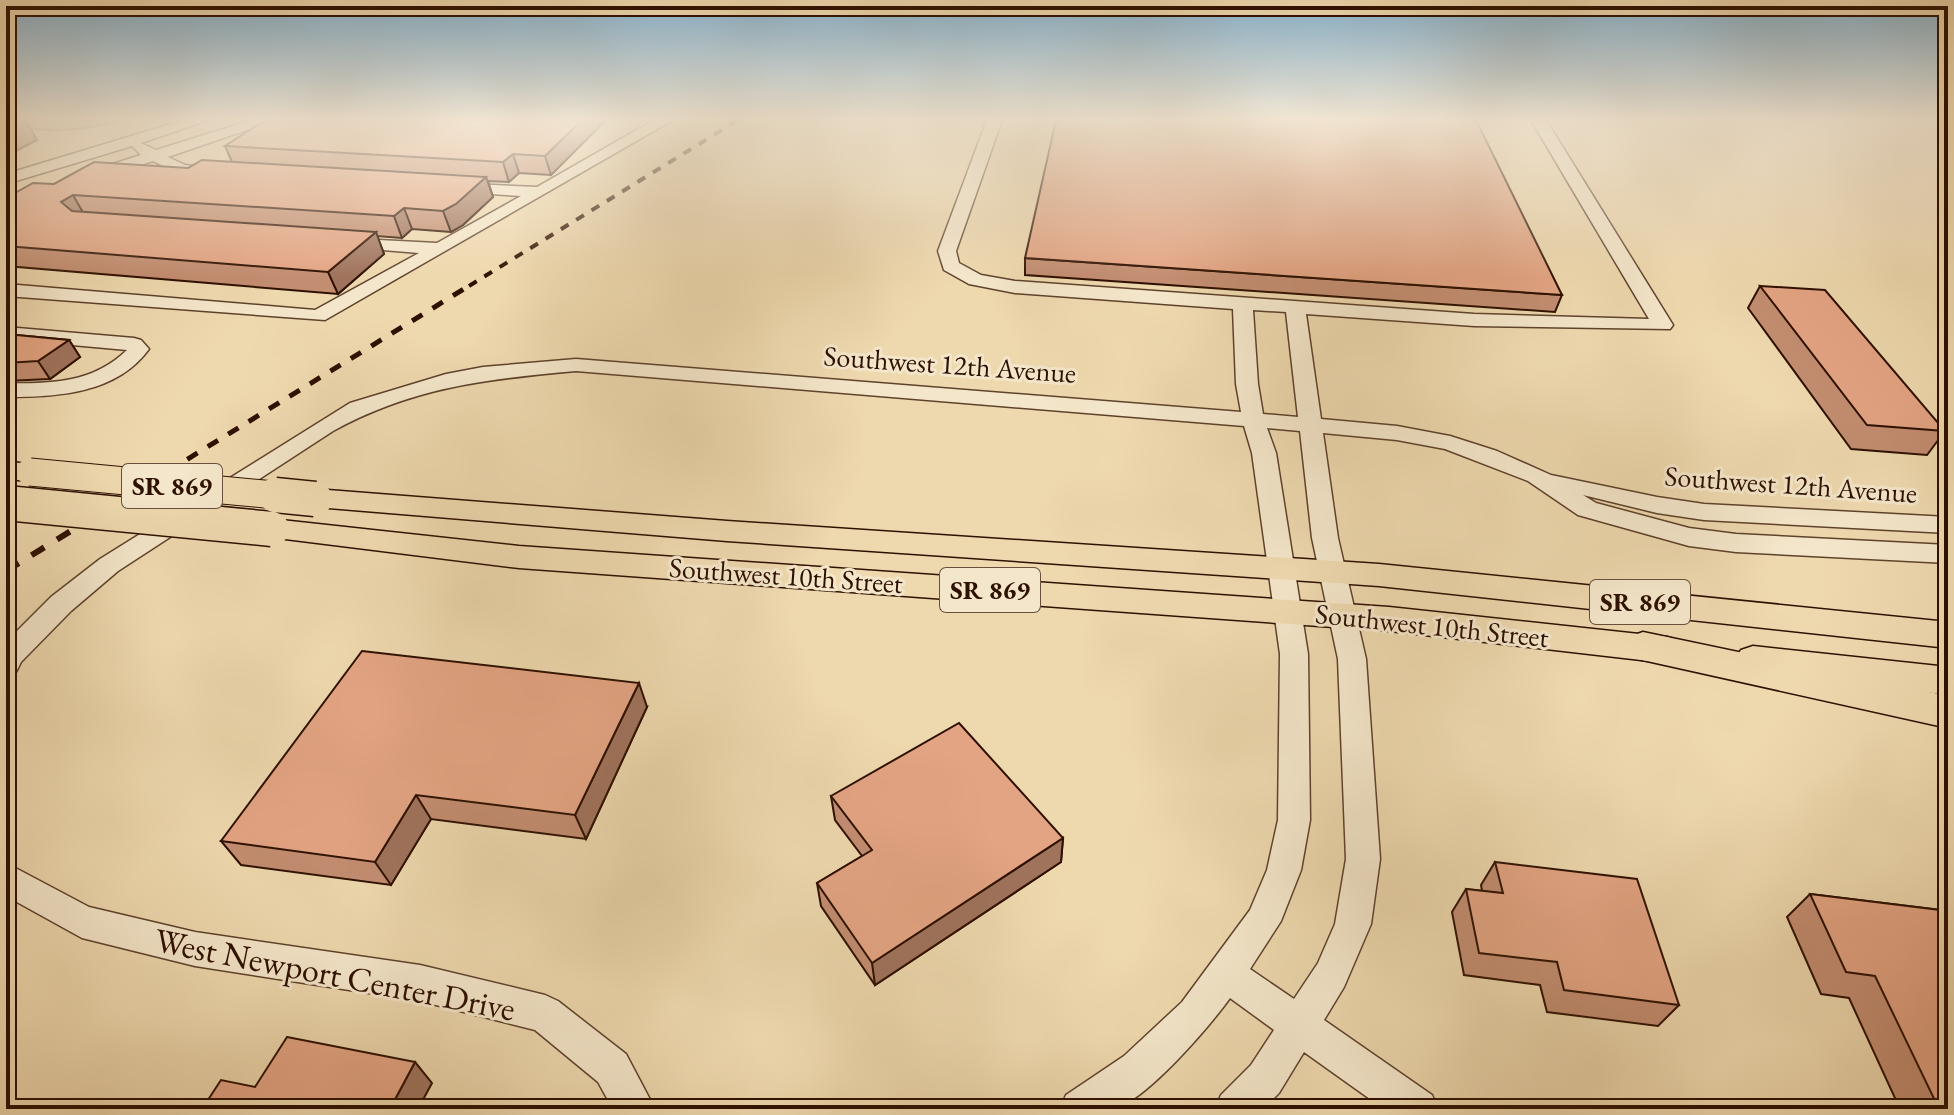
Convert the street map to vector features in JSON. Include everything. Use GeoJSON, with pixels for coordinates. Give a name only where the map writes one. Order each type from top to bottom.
{"type":"FeatureCollection","features":[{"type":"Feature","properties":{"kind":"highway"},"geometry":{"type":"LineString","coordinates":[[1643,647],[1948,712]]}},
{"type":"Feature","properties":{"kind":"main road","name":"Southwest 10th Street"},"geometry":{"type":"LineString","coordinates":[[18,471],[315,499],[1332,572],[1948,635]]}},
{"type":"Feature","properties":{"kind":"main road","name":"Southwest 10th Street"},"geometry":{"type":"LineString","coordinates":[[6,503],[519,557],[1342,615],[1948,681]]}},
{"type":"Feature","properties":{"kind":"street"},"geometry":{"type":"LineString","coordinates":[[6,179],[29,172]]}},
{"type":"Feature","properties":{"kind":"street"},"geometry":{"type":"LineString","coordinates":[[76,180],[102,172]]}},
{"type":"Feature","properties":{"kind":"street"},"geometry":{"type":"LineString","coordinates":[[214,172],[229,173]]}},
{"type":"Feature","properties":{"kind":"street"},"geometry":{"type":"LineString","coordinates":[[6,290],[318,316],[575,172]]}},
{"type":"Feature","properties":{"kind":"street"},"geometry":{"type":"LineString","coordinates":[[976,172],[947,251],[951,266],[976,280],[1015,287],[1531,324],[1663,325],[1570,172]]}},
{"type":"Feature","properties":{"kind":"street"},"geometry":{"type":"LineString","coordinates":[[447,186],[540,192]]}},
{"type":"Feature","properties":{"kind":"street"},"geometry":{"type":"LineString","coordinates":[[332,241],[440,249]]}},
{"type":"Feature","properties":{"kind":"street"},"geometry":{"type":"LineString","coordinates":[[1080,1109],[1138,1070],[1195,1015],[1263,921],[1284,870],[1294,820],[1294,654],[1264,453],[1253,419],[1247,384],[1243,303]]}},
{"type":"Feature","properties":{"kind":"street"},"geometry":{"type":"LineString","coordinates":[[1235,1109],[1265,1079],[1301,1027],[1331,975],[1353,924],[1363,859],[1352,659],[1325,538],[1295,307]]}},
{"type":"Feature","properties":{"kind":"street"},"geometry":{"type":"LineString","coordinates":[[6,333],[134,344],[139,349],[120,367],[94,382],[72,388],[6,390]]}},
{"type":"Feature","properties":{"kind":"street","name":"Southwest 12th Avenue"},"geometry":{"type":"LineString","coordinates":[[6,664],[61,604],[109,565],[269,460],[358,408],[446,380],[522,368],[576,365],[1384,431],[1450,443],[1536,476],[1657,505],[1704,512],[1948,525]]}},
{"type":"Feature","properties":{"kind":"street","name":"Southwest 12th Avenue"},"geometry":{"type":"LineString","coordinates":[[1536,476],[1587,509],[1689,537],[1736,543],[1948,554]]}},
{"type":"Feature","properties":{"kind":"street","name":"West Newport Center Drive"},"geometry":{"type":"LineString","coordinates":[[6,878],[82,922],[195,949],[420,983],[545,1014],[612,1068],[635,1109]]}},
{"type":"Feature","properties":{"kind":"street"},"geometry":{"type":"LineString","coordinates":[[1227,974],[1418,1109]]}},
{"type":"Feature","properties":{"kind":"building"},"geometry":{"type":"Polygon","coordinates":[[[76,172],[403,172],[486,177],[456,204],[443,211],[404,208],[394,216],[73,195],[61,202],[72,211],[376,232],[328,272],[6,246],[6,198],[33,183],[54,184],[76,172]]]}},
{"type":"Feature","properties":{"kind":"building"},"geometry":{"type":"Polygon","coordinates":[[[1044,172],[1502,172],[1562,295],[1025,258],[1044,172]]]}},
{"type":"Feature","properties":{"kind":"building"},"geometry":{"type":"Polygon","coordinates":[[[1760,286],[1825,290],[1945,431],[1867,425],[1760,286]]]}},
{"type":"Feature","properties":{"kind":"building"},"geometry":{"type":"Polygon","coordinates":[[[6,334],[69,340],[38,361],[6,363],[6,334]]]}},
{"type":"Feature","properties":{"kind":"building"},"geometry":{"type":"Polygon","coordinates":[[[362,651],[639,683],[575,815],[416,795],[375,862],[221,841],[362,651]]]}},
{"type":"Feature","properties":{"kind":"building"},"geometry":{"type":"Polygon","coordinates":[[[959,723],[1063,838],[872,963],[817,883],[872,850],[831,796],[959,723]]]}},
{"type":"Feature","properties":{"kind":"building"},"geometry":{"type":"Polygon","coordinates":[[[1495,862],[1637,879],[1679,1005],[1564,990],[1557,962],[1479,953],[1466,889],[1503,893],[1495,862]]]}},
{"type":"Feature","properties":{"kind":"building"},"geometry":{"type":"Polygon","coordinates":[[[1810,894],[1948,911],[1948,1109],[1939,1109],[1875,976],[1846,972],[1810,894]]]}},
{"type":"Feature","properties":{"kind":"building"},"geometry":{"type":"Polygon","coordinates":[[[287,1037],[415,1062],[392,1105],[410,1109],[202,1109],[221,1080],[255,1087],[287,1037]]]}},
{"type":"Feature","properties":{"kind":"railway"},"geometry":{"type":"LineString","coordinates":[[469,286],[654,172]]}},
{"type":"Feature","properties":{"kind":"railway"},"geometry":{"type":"LineString","coordinates":[[126,497],[472,284]]}},
{"type":"Feature","properties":{"kind":"railway"},"geometry":{"type":"LineString","coordinates":[[6,571],[129,495]]}}]}
